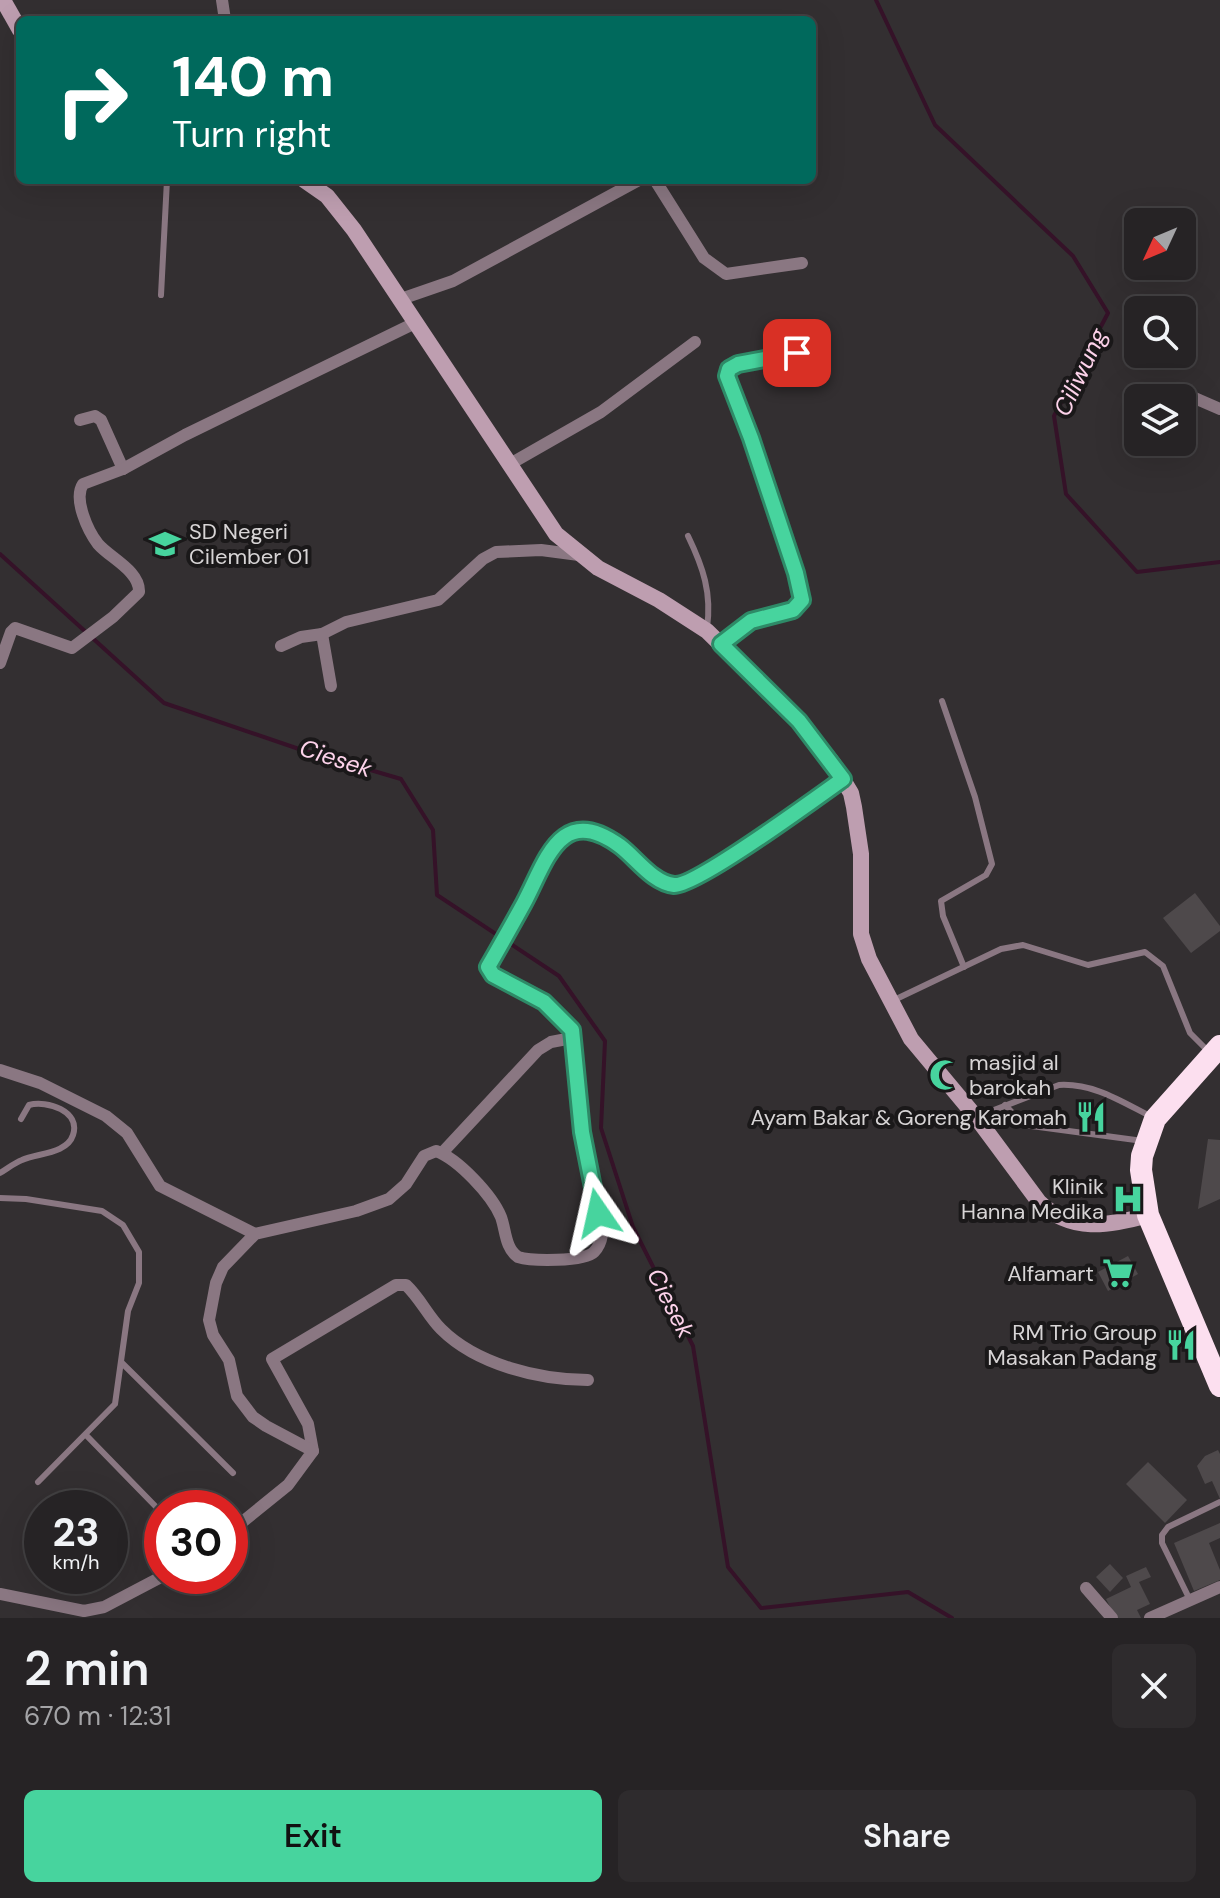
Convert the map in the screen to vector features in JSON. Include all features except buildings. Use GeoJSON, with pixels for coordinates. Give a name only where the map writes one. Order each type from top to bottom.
{"type":"FeatureCollection","features":[{"type":"Feature","properties":{"kind":"highway"},"geometry":{"type":"LineString","coordinates":[[1216,1050],[1155,1119],[1146,1142],[1141,1170],[1148,1215],[1220,1386]]}},
{"type":"Feature","properties":{"kind":"street"},"geometry":{"type":"LineString","coordinates":[[3,0],[16,23]]}},
{"type":"Feature","properties":{"kind":"street"},"geometry":{"type":"LineString","coordinates":[[309,184],[334,204],[401,299],[552,529],[579,555],[707,631],[799,721],[843,779],[851,793],[861,854],[861,934],[869,959],[911,1039],[1051,1213],[1089,1226],[1110,1225],[1148,1215]]}},
{"type":"Feature","properties":{"kind":"street"},"geometry":{"type":"LineString","coordinates":[[401,299],[453,281],[632,184]]}},
{"type":"Feature","properties":{"kind":"street"},"geometry":{"type":"LineString","coordinates":[[658,184],[704,258],[715,268],[726,274],[802,263]]}},
{"type":"Feature","properties":{"kind":"street"},"geometry":{"type":"LineString","coordinates":[[0,663],[15,628],[72,648],[133,599],[140,588],[129,572],[94,538],[81,507],[79,488],[83,484],[123,469],[185,435],[417,322]]}},
{"type":"Feature","properties":{"kind":"street"},"geometry":{"type":"LineString","coordinates":[[510,464],[590,419],[695,342]]}},
{"type":"Feature","properties":{"kind":"street"},"geometry":{"type":"LineString","coordinates":[[721,644],[751,621],[793,610],[802,600],[751,438],[727,376],[729,369],[738,364],[797,353]]}},
{"type":"Feature","properties":{"kind":"street"},"geometry":{"type":"LineString","coordinates":[[1196,399],[1220,409]]}},
{"type":"Feature","properties":{"kind":"street"},"geometry":{"type":"LineString","coordinates":[[80,420],[95,416],[101,420],[123,469]]}},
{"type":"Feature","properties":{"kind":"street"},"geometry":{"type":"LineString","coordinates":[[281,646],[301,637],[322,634],[346,622],[438,600],[483,559],[496,552],[509,549],[579,555]]}},
{"type":"Feature","properties":{"kind":"street"},"geometry":{"type":"LineString","coordinates":[[322,634],[331,686]]}},
{"type":"Feature","properties":{"kind":"street"},"geometry":{"type":"LineString","coordinates":[[313,1451],[253,1417],[237,1396],[229,1360],[213,1335],[209,1320],[216,1283],[223,1267],[255,1234],[373,1206],[389,1199],[406,1184],[424,1156],[433,1151],[442,1153],[490,1196],[501,1217],[513,1254],[523,1259],[583,1258],[593,1253],[602,1235],[582,1132],[568,1023],[544,1002],[493,975],[488,967],[549,851],[570,834],[587,831],[604,836],[663,882],[682,884],[739,851],[843,779]]}},
{"type":"Feature","properties":{"kind":"street"},"geometry":{"type":"LineString","coordinates":[[442,1153],[538,1050],[551,1042],[572,1038]]}},
{"type":"Feature","properties":{"kind":"street"},"geometry":{"type":"LineString","coordinates":[[0,1070],[40,1083],[106,1116],[127,1133],[160,1186],[255,1234]]}},
{"type":"Feature","properties":{"kind":"street"},"geometry":{"type":"LineString","coordinates":[[248,1517],[288,1485],[313,1451],[308,1424],[272,1359],[396,1285],[406,1285],[420,1298],[442,1330],[476,1351],[544,1377],[588,1380]]}},
{"type":"Feature","properties":{"kind":"street"},"geometry":{"type":"LineString","coordinates":[[0,1594],[84,1611],[104,1607],[144,1586]]}},
{"type":"Feature","properties":{"kind":"street"},"geometry":{"type":"LineString","coordinates":[[1150,1618],[1220,1587]]}},
{"type":"Feature","properties":{"kind":"street"},"geometry":{"type":"LineString","coordinates":[[1086,1588],[1112,1618]]}},
{"type":"Feature","properties":{"kind":"lane"},"geometry":{"type":"LineString","coordinates":[[161,295],[167,184]]}},
{"type":"Feature","properties":{"kind":"lane"},"geometry":{"type":"LineString","coordinates":[[688,536],[707,584],[710,609],[707,631]]}},
{"type":"Feature","properties":{"kind":"lane"},"geometry":{"type":"LineString","coordinates":[[942,701],[975,797],[992,864],[986,875],[941,901],[943,916],[964,967]]}},
{"type":"Feature","properties":{"kind":"lane"},"geometry":{"type":"LineString","coordinates":[[892,1001],[1001,949],[1023,945],[1088,965],[1145,952],[1163,966],[1190,1033],[1216,1050]]}},
{"type":"Feature","properties":{"kind":"lane"},"geometry":{"type":"LineString","coordinates":[[976,1117],[1059,1085],[1070,1085],[1102,1092],[1155,1119]]}},
{"type":"Feature","properties":{"kind":"lane"},"geometry":{"type":"LineString","coordinates":[[0,1173],[22,1160],[52,1152],[70,1141],[75,1132],[73,1120],[66,1112],[52,1105],[39,1102],[29,1105],[21,1119]]}},
{"type":"Feature","properties":{"kind":"lane"},"geometry":{"type":"LineString","coordinates":[[1005,1105],[1024,1125],[1146,1142]]}},
{"type":"Feature","properties":{"kind":"lane"},"geometry":{"type":"LineString","coordinates":[[0,1198],[90,1209],[113,1216],[123,1225],[139,1252],[139,1283],[128,1311],[115,1404],[38,1482]]}},
{"type":"Feature","properties":{"kind":"lane"},"geometry":{"type":"LineString","coordinates":[[122,1363],[233,1473]]}},
{"type":"Feature","properties":{"kind":"lane"},"geometry":{"type":"LineString","coordinates":[[86,1435],[144,1495]]}},
{"type":"Feature","properties":{"kind":"lane"},"geometry":{"type":"LineString","coordinates":[[1190,1600],[1162,1543],[1162,1535],[1168,1527],[1220,1502]]}},
{"type":"Feature","properties":{"kind":"waterway","name":"Ciliwung"},"geometry":{"type":"LineString","coordinates":[[876,0],[935,125],[1073,256],[1108,313],[1054,416],[1066,494],[1137,572],[1220,562]]}},
{"type":"Feature","properties":{"kind":"waterway","name":"Ciesek"},"geometry":{"type":"LineString","coordinates":[[0,554],[164,703],[299,749],[401,779],[433,830],[437,895],[559,976],[605,1041],[601,1128],[633,1227],[693,1346],[728,1567],[761,1608],[908,1592],[952,1618]]}},
{"type":"Feature","properties":{"kind":"place","name":"SD Negeri Cilember 01"},"geometry":{"type":"Point","coordinates":[165,544]}},
{"type":"Feature","properties":{"kind":"place","name":"masjid al barokah"},"geometry":{"type":"Point","coordinates":[945,1075]}},
{"type":"Feature","properties":{"kind":"place","name":"Ayam Bakar & Goreng Karomah"},"geometry":{"type":"Point","coordinates":[1091,1117]}},
{"type":"Feature","properties":{"kind":"place","name":"Klinik Hanna Medika"},"geometry":{"type":"Point","coordinates":[1128,1199]}},
{"type":"Feature","properties":{"kind":"place","name":"Alfamart"},"geometry":{"type":"Point","coordinates":[1118,1273]}},
{"type":"Feature","properties":{"kind":"place","name":"RM Trio Group Masakan Padang"},"geometry":{"type":"Point","coordinates":[1181,1345]}},
{"type":"Feature","properties":{"kind":"route"},"geometry":{"type":"LineString","coordinates":[[598,1213],[582,1132],[572,1030],[544,1002],[512,982],[493,975],[488,967],[526,900],[549,851],[570,834],[587,831],[604,836],[663,882],[682,884],[739,851],[843,779],[799,721],[721,644],[751,621],[793,610],[802,600],[803,595],[751,438],[727,376],[729,369],[738,364],[797,353]]}}]}
